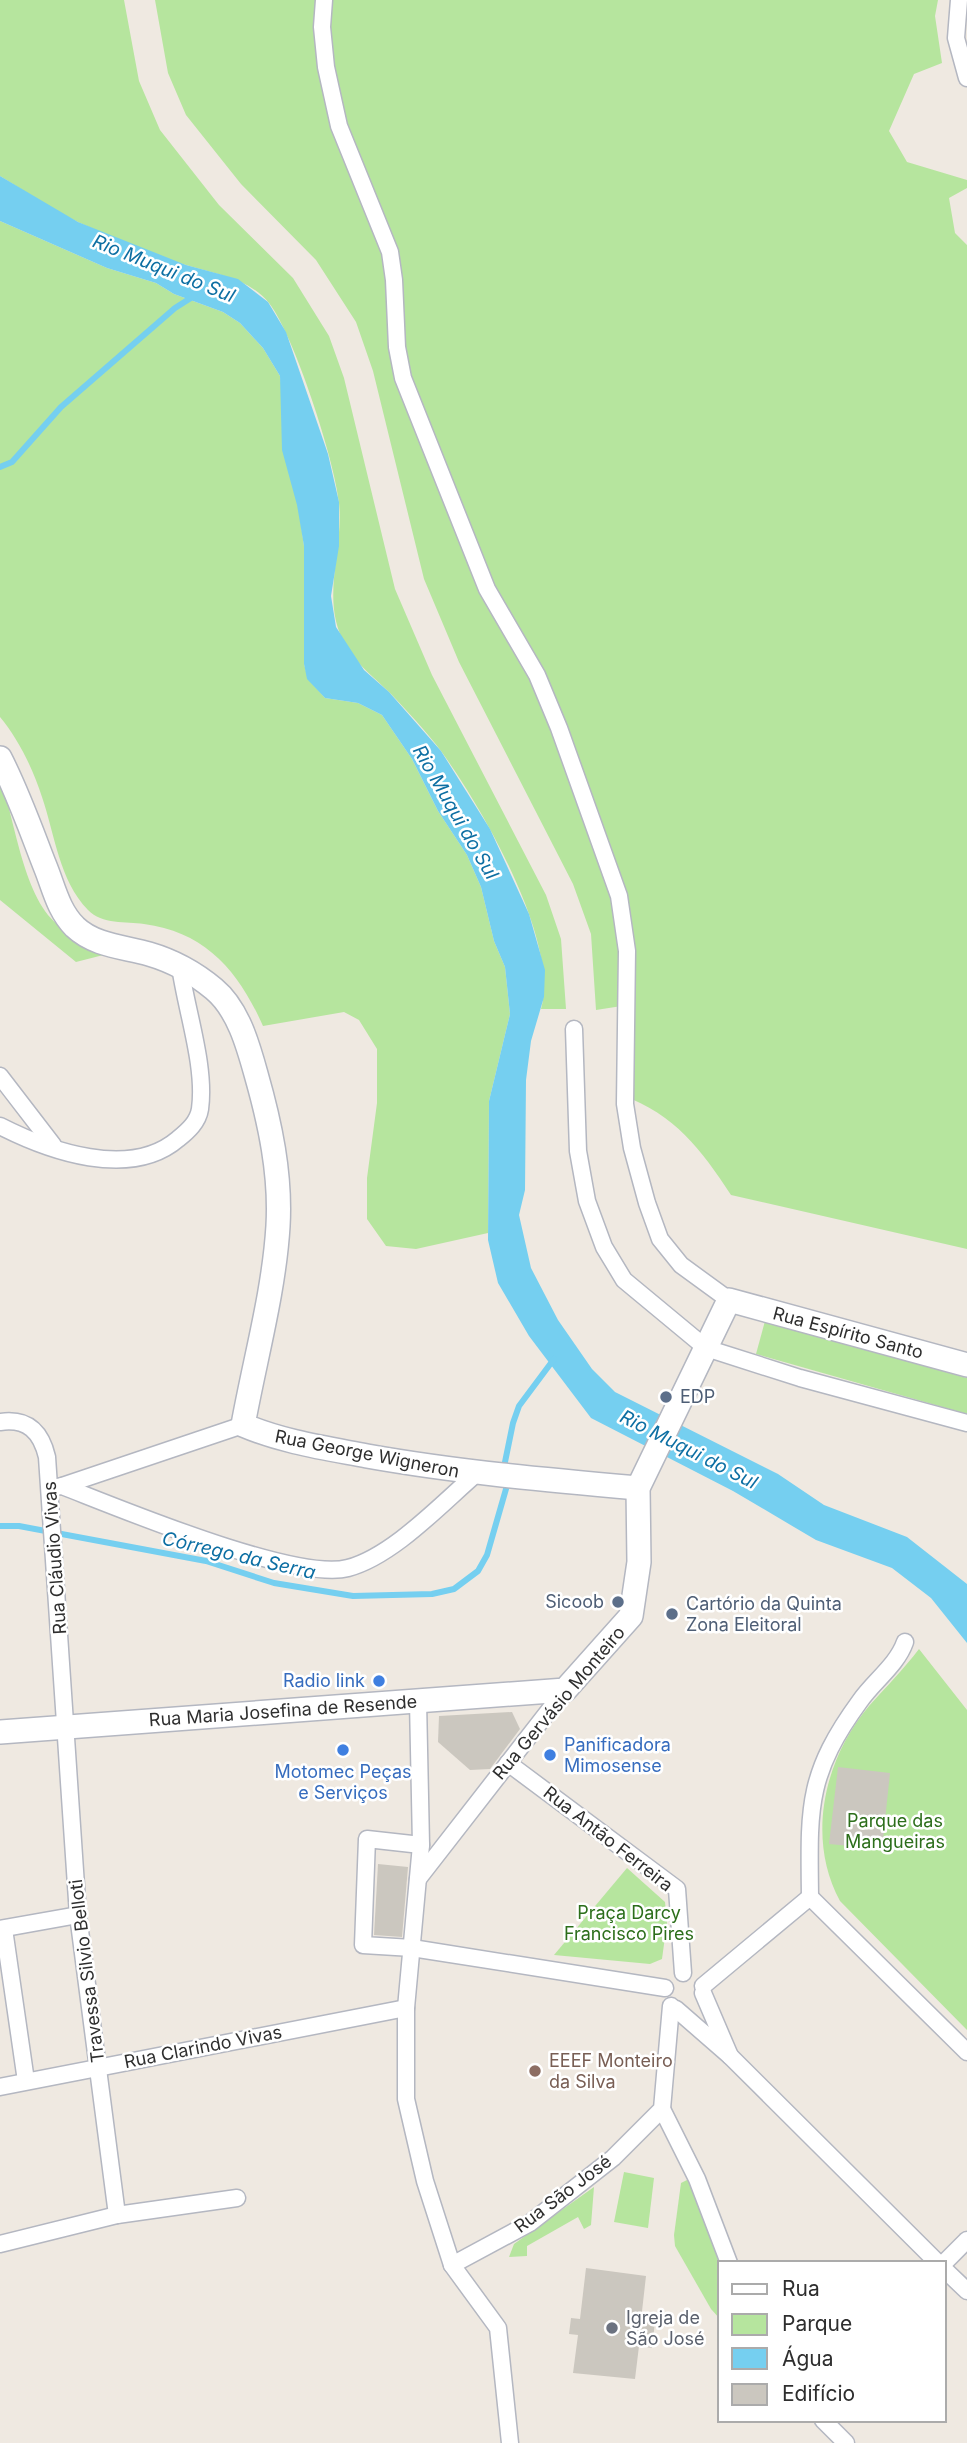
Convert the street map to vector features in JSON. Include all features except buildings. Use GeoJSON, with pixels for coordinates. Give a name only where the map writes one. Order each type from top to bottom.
{"type":"FeatureCollection","features":[{"type":"Feature","properties":{"kind":"main road"},"geometry":{"type":"LineString","coordinates":[[0,758],[12,782],[60,908],[76,928],[93,940],[151,954],[180,966],[216,990],[236,1017],[268,1119],[276,1166],[278,1223],[274,1269],[243,1425]]}},
{"type":"Feature","properties":{"kind":"main road"},"geometry":{"type":"LineString","coordinates":[[638,1488],[678,1412],[729,1300]]}},
{"type":"Feature","properties":{"kind":"main road","name":"Rua Espírito Santo"},"geometry":{"type":"LineString","coordinates":[[729,1300],[967,1365]]}},
{"type":"Feature","properties":{"kind":"main road","name":"Rua George Wigneron"},"geometry":{"type":"LineString","coordinates":[[243,1425],[300,1443],[484,1475],[638,1488]]}},
{"type":"Feature","properties":{"kind":"main road","name":"Rua Gervásio Monteiro"},"geometry":{"type":"LineString","coordinates":[[565,1690],[631,1616],[639,1562],[638,1488]]}},
{"type":"Feature","properties":{"kind":"main road","name":"Rua Maria Josefina de Resende"},"geometry":{"type":"LineString","coordinates":[[0,1732],[565,1690]]}},
{"type":"Feature","properties":{"kind":"street"},"geometry":{"type":"LineString","coordinates":[[324,0],[322,27],[326,67],[340,126],[390,252],[397,347],[403,378],[487,589],[537,676],[559,728],[619,896],[627,951],[625,1104],[632,1148],[647,1203],[660,1239],[681,1265],[729,1300]]}},
{"type":"Feature","properties":{"kind":"street"},"geometry":{"type":"LineString","coordinates":[[959,0],[956,38],[967,78]]}},
{"type":"Feature","properties":{"kind":"street"},"geometry":{"type":"LineString","coordinates":[[0,1126],[91,1158],[122,1159],[149,1154],[174,1142],[190,1129],[199,1113],[201,1089],[180,966]]}},
{"type":"Feature","properties":{"kind":"street"},"geometry":{"type":"LineString","coordinates":[[574,1028],[578,1151],[587,1201],[604,1247],[624,1280],[665,1317],[706,1348],[800,1378],[967,1423]]}},
{"type":"Feature","properties":{"kind":"street"},"geometry":{"type":"LineString","coordinates":[[0,1076],[54,1147]]}},
{"type":"Feature","properties":{"kind":"street","name":"Rua Cláudio Vivas"},"geometry":{"type":"LineString","coordinates":[[0,1422],[11,1420],[32,1426],[42,1438],[56,1487],[51,1514],[66,1727]]}},
{"type":"Feature","properties":{"kind":"street"},"geometry":{"type":"LineString","coordinates":[[56,1487],[243,1425]]}},
{"type":"Feature","properties":{"kind":"street"},"geometry":{"type":"LineString","coordinates":[[56,1487],[252,1554],[324,1570],[348,1568],[395,1543],[484,1475]]}},
{"type":"Feature","properties":{"kind":"street"},"geometry":{"type":"LineString","coordinates":[[905,1642],[901,1654],[866,1692],[833,1738],[816,1777],[809,1818],[810,1897],[967,2052]]}},
{"type":"Feature","properties":{"kind":"street","name":"Rua Gervásio Monteiro"},"geometry":{"type":"LineString","coordinates":[[418,1879],[565,1690]]}},
{"type":"Feature","properties":{"kind":"street"},"geometry":{"type":"LineString","coordinates":[[418,1701],[421,1846],[406,2008],[406,2099],[425,2181],[452,2265],[498,2328],[510,2443]]}},
{"type":"Feature","properties":{"kind":"street","name":"Travessa Silvio Belloti"},"geometry":{"type":"LineString","coordinates":[[66,1727],[78,1915],[117,2216]]}},
{"type":"Feature","properties":{"kind":"street","name":"Rua Antão Ferreira"},"geometry":{"type":"LineString","coordinates":[[508,1763],[677,1889],[683,1973]]}},
{"type":"Feature","properties":{"kind":"street"},"geometry":{"type":"LineString","coordinates":[[421,1846],[367,1839],[363,1945],[412,1948],[665,1988]]}},
{"type":"Feature","properties":{"kind":"street"},"geometry":{"type":"LineString","coordinates":[[673,2007],[694,2008],[703,1989],[810,1897]]}},
{"type":"Feature","properties":{"kind":"street"},"geometry":{"type":"LineString","coordinates":[[26,2081],[2,1929],[78,1915]]}},
{"type":"Feature","properties":{"kind":"street"},"geometry":{"type":"LineString","coordinates":[[665,1988],[671,1978],[683,1973],[695,1976],[703,1989],[730,2056]]}},
{"type":"Feature","properties":{"kind":"street"},"geometry":{"type":"LineString","coordinates":[[665,1988],[673,2007],[730,2056],[936,2261]]}},
{"type":"Feature","properties":{"kind":"street"},"geometry":{"type":"LineString","coordinates":[[673,2007],[662,2109],[697,2179],[728,2261]]}},
{"type":"Feature","properties":{"kind":"street","name":"Rua Clarindo Vivas"},"geometry":{"type":"LineString","coordinates":[[0,2087],[406,2008]]}},
{"type":"Feature","properties":{"kind":"street","name":"Rua São José"},"geometry":{"type":"LineString","coordinates":[[452,2265],[530,2223],[612,2158],[662,2109]]}},
{"type":"Feature","properties":{"kind":"street"},"geometry":{"type":"LineString","coordinates":[[0,2244],[117,2216],[237,2198]]}},
{"type":"Feature","properties":{"kind":"street"},"geometry":{"type":"LineString","coordinates":[[946,2261],[967,2240]]}},
{"type":"Feature","properties":{"kind":"street"},"geometry":{"type":"LineString","coordinates":[[946,2271],[967,2291]]}},
{"type":"Feature","properties":{"kind":"street"},"geometry":{"type":"LineString","coordinates":[[825,2422],[846,2443]]}},
{"type":"Feature","properties":{"kind":"green space"},"geometry":{"type":"Polygon","coordinates":[[[0,0],[124,0],[139,81],[160,130],[219,205],[293,278],[329,336],[344,378],[395,589],[432,675],[546,895],[561,939],[566,1009],[541,1009],[544,981],[539,948],[528,912],[495,839],[458,775],[417,722],[356,660],[338,629],[333,593],[340,521],[336,484],[312,399],[279,319],[261,295],[242,282],[159,256],[80,223],[0,176],[0,0]]]}},
{"type":"Feature","properties":{"kind":"green space"},"geometry":{"type":"Polygon","coordinates":[[[155,0],[938,0],[935,16],[942,63],[914,74],[889,131],[907,162],[967,180],[967,188],[949,198],[955,233],[967,245],[967,1249],[731,1195],[697,1148],[672,1123],[641,1103],[622,1095],[628,1005],[596,1010],[591,934],[573,884],[459,662],[424,579],[373,371],[356,322],[316,260],[241,184],[186,115],[168,73],[155,0]]]}},
{"type":"Feature","properties":{"kind":"green space"},"geometry":{"type":"Polygon","coordinates":[[[0,221],[107,268],[156,283],[174,294],[223,312],[240,323],[263,348],[280,376],[304,546],[304,664],[308,679],[325,698],[358,703],[382,715],[412,759],[438,811],[467,855],[481,887],[494,941],[505,967],[510,1014],[489,1101],[488,1233],[416,1249],[386,1246],[367,1219],[367,1178],[377,1103],[377,1049],[359,1020],[344,1012],[263,1026],[254,1006],[231,972],[203,946],[166,928],[100,918],[88,910],[70,885],[34,776],[19,745],[0,717],[0,221]]]}},
{"type":"Feature","properties":{"kind":"green space"},"geometry":{"type":"Polygon","coordinates":[[[0,779],[29,880],[48,915],[67,931],[115,952],[76,962],[0,900],[0,779]]]}},
{"type":"Feature","properties":{"kind":"green space"},"geometry":{"type":"Polygon","coordinates":[[[765,1321],[967,1378],[967,1414],[756,1354],[765,1321]]]}},
{"type":"Feature","properties":{"kind":"green space","name":"Parque das Mangueiras"},"geometry":{"type":"Polygon","coordinates":[[[919,1649],[967,1710],[967,2030],[840,1901],[830,1877],[824,1851],[822,1826],[825,1800],[831,1774],[841,1750],[853,1727],[869,1706],[919,1649]]]}},
{"type":"Feature","properties":{"kind":"green space","name":"Praça Darcy Francisco Pires"},"geometry":{"type":"Polygon","coordinates":[[[627,1868],[665,1902],[667,1922],[662,1959],[650,1964],[554,1955],[627,1868]]]}},
{"type":"Feature","properties":{"kind":"green space"},"geometry":{"type":"Polygon","coordinates":[[[624,2172],[654,2178],[648,2228],[614,2222],[624,2172]]]}},
{"type":"Feature","properties":{"kind":"green space"},"geometry":{"type":"Polygon","coordinates":[[[689,2179],[721,2261],[718,2261],[718,2317],[675,2246],[681,2183],[689,2179]]]}},
{"type":"Feature","properties":{"kind":"green space"},"geometry":{"type":"Polygon","coordinates":[[[594,2187],[591,2225],[584,2229],[578,2217],[527,2246],[527,2256],[509,2257],[514,2244],[594,2187]]]}},
{"type":"Feature","properties":{"kind":"water","name":"Rio Muqui do Sul"},"geometry":{"type":"Polygon","coordinates":[[[0,176],[78,222],[186,265],[238,279],[268,302],[286,332],[328,454],[339,502],[339,546],[331,596],[336,627],[364,670],[389,692],[441,751],[490,829],[529,914],[545,970],[544,997],[531,1041],[526,1080],[525,1190],[519,1215],[531,1268],[558,1320],[592,1369],[615,1392],[778,1474],[824,1505],[907,1537],[967,1584],[967,1643],[931,1598],[892,1568],[816,1540],[733,1491],[591,1418],[529,1336],[498,1283],[488,1240],[489,1101],[510,1014],[505,967],[494,941],[481,887],[467,855],[438,811],[412,759],[382,715],[358,703],[325,698],[307,679],[304,664],[304,546],[297,505],[282,450],[280,376],[263,348],[240,323],[223,312],[174,294],[156,283],[107,268],[0,221],[0,176]]]}},
{"type":"Feature","properties":{"kind":"waterway","name":"Rio Muqui do Sul"},"geometry":{"type":"LineString","coordinates":[[0,467],[12,462],[61,407],[175,308],[194,296]]}},
{"type":"Feature","properties":{"kind":"waterway","name":"Córrego da Serra"},"geometry":{"type":"LineString","coordinates":[[0,1526],[19,1526],[206,1561],[274,1583],[353,1596],[432,1594],[454,1589],[478,1571],[487,1555],[506,1489],[505,1462],[513,1423],[519,1406],[554,1359]]}},
{"type":"Feature","properties":{"kind":"place","name":"EDP"},"geometry":{"type":"Point","coordinates":[666,1397]}},
{"type":"Feature","properties":{"kind":"place","name":"Sicoob"},"geometry":{"type":"Point","coordinates":[618,1602]}},
{"type":"Feature","properties":{"kind":"place","name":"Cartório da Quinta Zona Eleitoral"},"geometry":{"type":"Point","coordinates":[672,1614]}},
{"type":"Feature","properties":{"kind":"place","name":"Radio link"},"geometry":{"type":"Point","coordinates":[379,1681]}},
{"type":"Feature","properties":{"kind":"place","name":"Motomec Peças e Serviços"},"geometry":{"type":"Point","coordinates":[343,1750]}},
{"type":"Feature","properties":{"kind":"place","name":"Panificadora Mimosense"},"geometry":{"type":"Point","coordinates":[550,1755]}},
{"type":"Feature","properties":{"kind":"place","name":"EEEF Monteiro da Silva"},"geometry":{"type":"Point","coordinates":[535,2071]}},
{"type":"Feature","properties":{"kind":"place","name":"Igreja de São José"},"geometry":{"type":"Point","coordinates":[612,2328]}}]}
